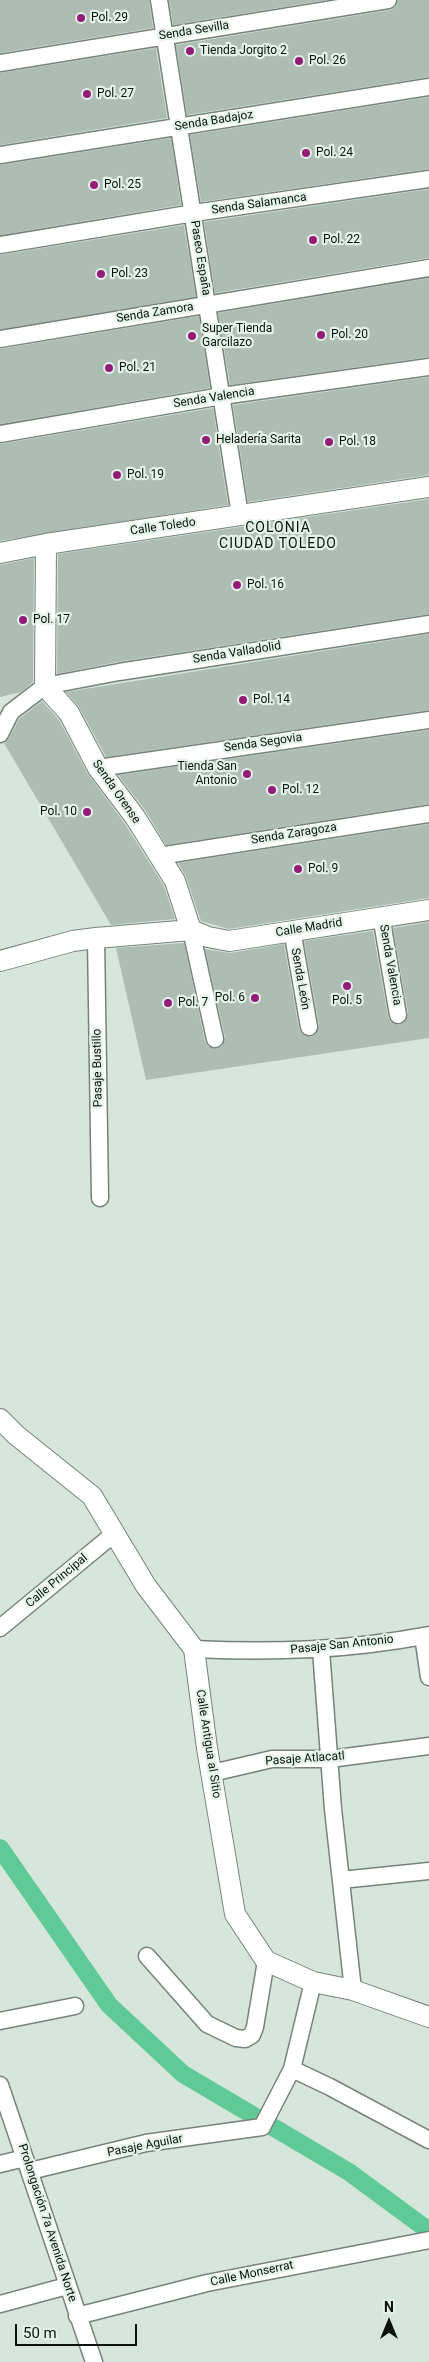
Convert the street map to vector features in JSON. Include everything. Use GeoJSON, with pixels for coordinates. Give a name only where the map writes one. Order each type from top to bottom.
{"type":"FeatureCollection","features":[{"type":"Feature","properties":{"kind":"street","name":"Paseo España"},"geometry":{"type":"LineString","coordinates":[[159,0],[194,213],[240,516]]}},
{"type":"Feature","properties":{"kind":"street","name":"Senda Sevilla"},"geometry":{"type":"LineString","coordinates":[[0,63],[388,0]]}},
{"type":"Feature","properties":{"kind":"street","name":"Senda Badajoz"},"geometry":{"type":"LineString","coordinates":[[0,155],[429,87]]}},
{"type":"Feature","properties":{"kind":"street","name":"Senda Salamanca"},"geometry":{"type":"LineString","coordinates":[[0,245],[194,213],[429,179]]}},
{"type":"Feature","properties":{"kind":"street","name":"Senda Zamora"},"geometry":{"type":"LineString","coordinates":[[0,339],[429,268]]}},
{"type":"Feature","properties":{"kind":"street","name":"Senda Valencia"},"geometry":{"type":"LineString","coordinates":[[0,434],[222,396],[429,366]]}},
{"type":"Feature","properties":{"kind":"street","name":"Calle Toledo"},"geometry":{"type":"LineString","coordinates":[[0,553],[46,544],[429,487]]}},
{"type":"Feature","properties":{"kind":"street"},"geometry":{"type":"LineString","coordinates":[[0,734],[11,712],[45,686],[46,544]]}},
{"type":"Feature","properties":{"kind":"street","name":"Senda Valladolid"},"geometry":{"type":"LineString","coordinates":[[45,686],[118,672],[429,624]]}},
{"type":"Feature","properties":{"kind":"street","name":"Senda Orense"},"geometry":{"type":"LineString","coordinates":[[45,686],[69,713],[98,768],[135,817],[175,881],[191,930],[214,1039]]}},
{"type":"Feature","properties":{"kind":"street","name":"Senda Segovia"},"geometry":{"type":"LineString","coordinates":[[98,768],[429,720]]}},
{"type":"Feature","properties":{"kind":"street","name":"Senda Zaragoza"},"geometry":{"type":"LineString","coordinates":[[159,856],[429,814]]}},
{"type":"Feature","properties":{"kind":"street","name":"Calle Madrid"},"geometry":{"type":"LineString","coordinates":[[191,930],[208,938],[229,941],[429,910]]}},
{"type":"Feature","properties":{"kind":"street","name":"Senda Valencia"},"geometry":{"type":"LineString","coordinates":[[381,916],[398,1015]]}},
{"type":"Feature","properties":{"kind":"street"},"geometry":{"type":"LineString","coordinates":[[0,961],[73,941],[191,930]]}},
{"type":"Feature","properties":{"kind":"street","name":"Senda León"},"geometry":{"type":"LineString","coordinates":[[292,930],[309,1027]]}},
{"type":"Feature","properties":{"kind":"street","name":"Pasaje Bustillo"},"geometry":{"type":"LineString","coordinates":[[96,938],[100,1198]]}},
{"type":"Feature","properties":{"kind":"street","name":"Calle Antigua al Sitio"},"geometry":{"type":"LineString","coordinates":[[0,1419],[16,1435],[92,1496],[146,1586],[194,1649],[212,1773],[236,1914],[266,1961]]}},
{"type":"Feature","properties":{"kind":"street","name":"Calle Principal"},"geometry":{"type":"LineString","coordinates":[[0,1628],[114,1533]]}},
{"type":"Feature","properties":{"kind":"street"},"geometry":{"type":"LineString","coordinates":[[426,1635],[429,1678]]}},
{"type":"Feature","properties":{"kind":"street","name":"Pasaje San Antonio"},"geometry":{"type":"LineString","coordinates":[[194,1649],[261,1652],[321,1650],[426,1635]]}},
{"type":"Feature","properties":{"kind":"street"},"geometry":{"type":"LineString","coordinates":[[321,1650],[341,1880],[353,1990]]}},
{"type":"Feature","properties":{"kind":"street","name":"Pasaje Atlacatl"},"geometry":{"type":"LineString","coordinates":[[212,1773],[272,1760],[330,1759],[429,1746]]}},
{"type":"Feature","properties":{"kind":"street"},"geometry":{"type":"LineString","coordinates":[[341,1880],[429,1871]]}},
{"type":"Feature","properties":{"kind":"street"},"geometry":{"type":"LineString","coordinates":[[147,1956],[206,2024],[236,2038],[245,2039],[252,2035],[266,1961],[313,1982],[353,1990],[429,2017]]}},
{"type":"Feature","properties":{"kind":"street"},"geometry":{"type":"LineString","coordinates":[[313,1982],[292,2070],[330,2087],[429,2140]]}},
{"type":"Feature","properties":{"kind":"street"},"geometry":{"type":"LineString","coordinates":[[0,2022],[75,2006]]}},
{"type":"Feature","properties":{"kind":"street","name":"Pasaje Aguilar"},"geometry":{"type":"LineString","coordinates":[[0,2164],[27,2164],[262,2127],[292,2070]]}},
{"type":"Feature","properties":{"kind":"street","name":"Prolongación 7a Avenida Norte"},"geometry":{"type":"LineString","coordinates":[[0,2085],[94,2362]]}},
{"type":"Feature","properties":{"kind":"street","name":"Calle Monserrat"},"geometry":{"type":"LineString","coordinates":[[77,2316],[207,2283],[429,2240]]}},
{"type":"Feature","properties":{"kind":"street"},"geometry":{"type":"LineString","coordinates":[[0,2304],[67,2286]]}},
{"type":"Feature","properties":{"kind":"building","name":"Pol. 29"},"geometry":{"type":"Polygon","coordinates":[[[0,0],[149,0],[153,28],[0,53],[0,0]]]}},
{"type":"Feature","properties":{"kind":"building"},"geometry":{"type":"Polygon","coordinates":[[[169,0],[326,0],[173,25],[169,0]]]}},
{"type":"Feature","properties":{"kind":"building","name":"Pol. 26"},"geometry":{"type":"Polygon","coordinates":[[[398,0],[429,0],[429,77],[187,115],[176,45],[390,10],[395,7],[398,0]]]}},
{"type":"Feature","properties":{"kind":"building","name":"Pol. 27"},"geometry":{"type":"Polygon","coordinates":[[[156,48],[167,118],[0,145],[0,73],[156,48]]]}},
{"type":"Feature","properties":{"kind":"building","name":"Pol. 24"},"geometry":{"type":"Polygon","coordinates":[[[429,97],[429,169],[201,202],[190,135],[429,97]]]}},
{"type":"Feature","properties":{"kind":"building","name":"Pol. 25"},"geometry":{"type":"Polygon","coordinates":[[[171,138],[181,205],[0,235],[0,165],[171,138]]]}},
{"type":"Feature","properties":{"kind":"building","name":"Pol. 22"},"geometry":{"type":"Polygon","coordinates":[[[429,189],[429,258],[215,293],[204,222],[429,189]]]}},
{"type":"Feature","properties":{"kind":"building","name":"Pol. 23"},"geometry":{"type":"Polygon","coordinates":[[[184,225],[196,297],[0,329],[0,255],[184,225]]]}},
{"type":"Feature","properties":{"kind":"building","name":"Pol. 20"},"geometry":{"type":"Polygon","coordinates":[[[429,278],[429,357],[230,385],[218,313],[429,278]]]}},
{"type":"Feature","properties":{"kind":"building","name":"Pol. 21"},"geometry":{"type":"Polygon","coordinates":[[[199,316],[210,388],[0,424],[0,349],[199,316]]]}},
{"type":"Feature","properties":{"kind":"building","name":"Pol. 18"},"geometry":{"type":"Polygon","coordinates":[[[429,377],[429,475],[248,502],[233,405],[429,377]]]}},
{"type":"Feature","properties":{"kind":"building","name":"Pol. 19"},"geometry":{"type":"Polygon","coordinates":[[[213,408],[228,505],[0,541],[0,444],[213,408]]]}},
{"type":"Feature","properties":{"kind":"building","name":"Pol. 16"},"geometry":{"type":"Polygon","coordinates":[[[429,499],[429,614],[117,662],[57,674],[58,554],[429,499]]]}},
{"type":"Feature","properties":{"kind":"building","name":"Pol. 17"},"geometry":{"type":"Polygon","coordinates":[[[34,558],[33,682],[21,692],[0,697],[0,565],[34,558]]]}},
{"type":"Feature","properties":{"kind":"building","name":"Pol. 14"},"geometry":{"type":"Polygon","coordinates":[[[429,634],[429,710],[106,757],[79,707],[66,692],[429,634]]]}},
{"type":"Feature","properties":{"kind":"building","name":"Pol. 10"},"geometry":{"type":"Polygon","coordinates":[[[42,701],[59,720],[88,774],[125,824],[164,886],[175,919],[111,925],[4,743],[9,738],[19,719],[42,701]]]}},
{"type":"Feature","properties":{"kind":"building","name":"Pol. 12"},"geometry":{"type":"Polygon","coordinates":[[[429,730],[429,804],[166,845],[145,810],[118,775],[429,730]]]}},
{"type":"Feature","properties":{"kind":"building","name":"Pol. 9"},"geometry":{"type":"Polygon","coordinates":[[[429,824],[429,898],[229,929],[201,921],[186,877],[178,863],[429,824]]]}},
{"type":"Feature","properties":{"kind":"building"},"geometry":{"type":"Polygon","coordinates":[[[429,922],[429,1038],[146,1080],[116,948],[184,943],[205,1041],[208,1046],[217,1049],[222,1046],[225,1037],[205,949],[230,953],[284,944],[299,1029],[302,1034],[310,1037],[316,1034],[319,1025],[304,941],[373,931],[388,1017],[391,1022],[399,1025],[405,1022],[408,1013],[393,928],[429,922]]]}},
{"type":"Feature","properties":{"kind":"waterway"},"geometry":{"type":"LineString","coordinates":[[0,1848],[109,2005],[183,2074],[349,2172],[429,2231]]}},
{"type":"Feature","properties":{"kind":"place","name":"Pol. 29"},"geometry":{"type":"Point","coordinates":[81,18]}},
{"type":"Feature","properties":{"kind":"place","name":"Tienda Jorgito 2"},"geometry":{"type":"Point","coordinates":[190,51]}},
{"type":"Feature","properties":{"kind":"place","name":"Pol. 26"},"geometry":{"type":"Point","coordinates":[299,61]}},
{"type":"Feature","properties":{"kind":"place","name":"Pol. 27"},"geometry":{"type":"Point","coordinates":[87,94]}},
{"type":"Feature","properties":{"kind":"place","name":"Pol. 24"},"geometry":{"type":"Point","coordinates":[306,153]}},
{"type":"Feature","properties":{"kind":"place","name":"Pol. 25"},"geometry":{"type":"Point","coordinates":[94,185]}},
{"type":"Feature","properties":{"kind":"place","name":"Pol. 22"},"geometry":{"type":"Point","coordinates":[313,240]}},
{"type":"Feature","properties":{"kind":"place","name":"Pol. 23"},"geometry":{"type":"Point","coordinates":[101,274]}},
{"type":"Feature","properties":{"kind":"place","name":"Pol. 20"},"geometry":{"type":"Point","coordinates":[321,335]}},
{"type":"Feature","properties":{"kind":"place","name":"Super Tienda Garcilazo"},"geometry":{"type":"Point","coordinates":[192,336]}},
{"type":"Feature","properties":{"kind":"place","name":"Pol. 21"},"geometry":{"type":"Point","coordinates":[109,368]}},
{"type":"Feature","properties":{"kind":"place","name":"Heladería Sarita"},"geometry":{"type":"Point","coordinates":[206,440]}},
{"type":"Feature","properties":{"kind":"place","name":"Pol. 18"},"geometry":{"type":"Point","coordinates":[329,442]}},
{"type":"Feature","properties":{"kind":"place","name":"Pol. 19"},"geometry":{"type":"Point","coordinates":[117,475]}},
{"type":"Feature","properties":{"kind":"place","name":"Pol. 16"},"geometry":{"type":"Point","coordinates":[237,585]}},
{"type":"Feature","properties":{"kind":"place","name":"Pol. 17"},"geometry":{"type":"Point","coordinates":[23,620]}},
{"type":"Feature","properties":{"kind":"place","name":"Pol. 14"},"geometry":{"type":"Point","coordinates":[243,700]}},
{"type":"Feature","properties":{"kind":"place","name":"Tienda San Antonio"},"geometry":{"type":"Point","coordinates":[247,774]}},
{"type":"Feature","properties":{"kind":"place","name":"Pol. 12"},"geometry":{"type":"Point","coordinates":[272,790]}},
{"type":"Feature","properties":{"kind":"place","name":"Pol. 10"},"geometry":{"type":"Point","coordinates":[87,812]}},
{"type":"Feature","properties":{"kind":"place","name":"Pol. 9"},"geometry":{"type":"Point","coordinates":[298,869]}},
{"type":"Feature","properties":{"kind":"place","name":"Pol. 5"},"geometry":{"type":"Point","coordinates":[347,986]}},
{"type":"Feature","properties":{"kind":"place","name":"Pol. 6"},"geometry":{"type":"Point","coordinates":[255,998]}},
{"type":"Feature","properties":{"kind":"place","name":"Pol. 7"},"geometry":{"type":"Point","coordinates":[168,1003]}},
{"type":"Feature","properties":{"kind":"district","name":"COLONIA CIUDAD TOLEDO"},"geometry":{"type":"Point","coordinates":[278,536]}}]}
